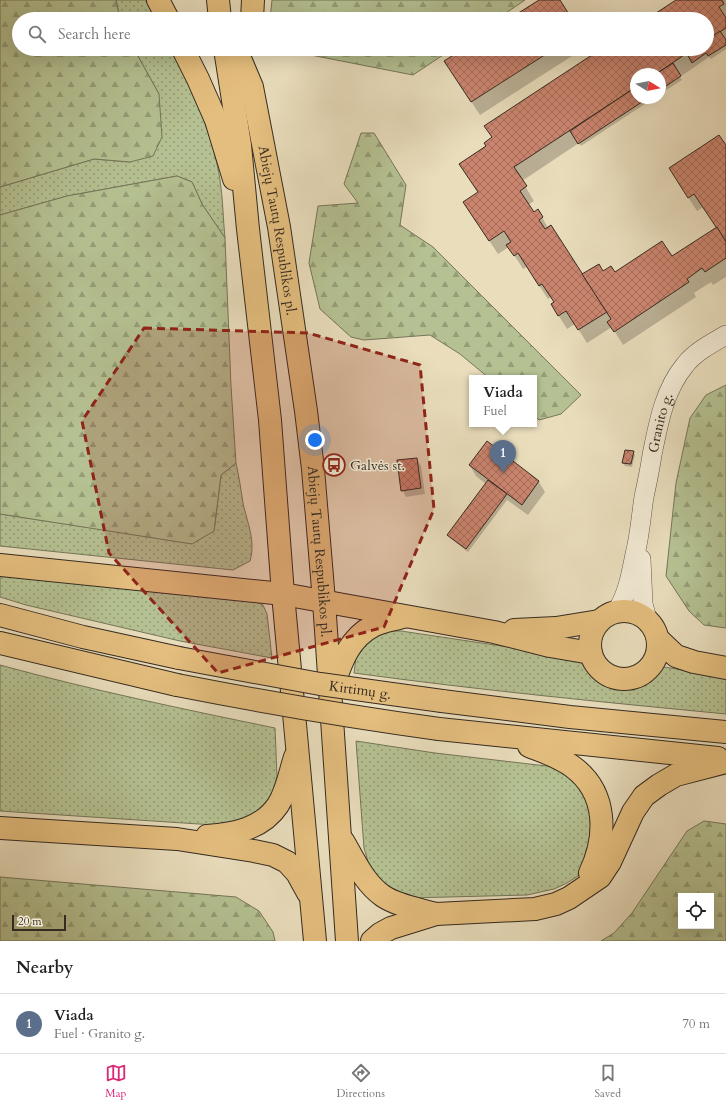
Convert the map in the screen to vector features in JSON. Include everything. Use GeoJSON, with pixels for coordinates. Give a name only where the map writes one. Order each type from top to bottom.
{"type":"FeatureCollection","features":[{"type":"Feature","properties":{"kind":"highway"},"geometry":{"type":"LineString","coordinates":[[158,0],[164,12]]}},
{"type":"Feature","properties":{"kind":"highway"},"geometry":{"type":"LineString","coordinates":[[252,12],[253,0]]}},
{"type":"Feature","properties":{"kind":"highway"},"geometry":{"type":"LineString","coordinates":[[187,56],[202,85],[216,120],[248,229]]}},
{"type":"Feature","properties":{"kind":"highway","name":"Abiejų Tautų Respublikos pl."},"geometry":{"type":"LineString","coordinates":[[226,56],[240,145],[270,420],[283,594],[315,941]]}},
{"type":"Feature","properties":{"kind":"highway","name":"Abiejų Tautų Respublikos pl."},"geometry":{"type":"LineString","coordinates":[[239,56],[252,87],[279,227],[299,356],[313,470],[324,601],[347,941]]}},
{"type":"Feature","properties":{"kind":"highway"},"geometry":{"type":"LineString","coordinates":[[251,56],[252,87]]}},
{"type":"Feature","properties":{"kind":"highway"},"geometry":{"type":"LineString","coordinates":[[0,565],[283,594],[494,632],[550,646],[590,653]]}},
{"type":"Feature","properties":{"kind":"highway"},"geometry":{"type":"LineString","coordinates":[[494,632],[556,628],[627,610],[638,613],[648,619],[654,628],[658,639],[658,652],[653,664],[643,673],[631,678],[618,679],[606,674],[596,665],[590,653],[590,640],[593,630],[608,616]]}},
{"type":"Feature","properties":{"kind":"highway","name":"Kirtimų g."},"geometry":{"type":"LineString","coordinates":[[0,615],[83,637],[179,658],[320,684],[570,717],[726,732]]}},
{"type":"Feature","properties":{"kind":"highway"},"geometry":{"type":"LineString","coordinates":[[330,696],[343,658],[356,638],[373,625],[408,616]]}},
{"type":"Feature","properties":{"kind":"highway"},"geometry":{"type":"LineString","coordinates":[[658,639],[676,656],[694,662],[726,668]]}},
{"type":"Feature","properties":{"kind":"highway","name":"Kirtimų g."},"geometry":{"type":"LineString","coordinates":[[0,643],[177,685],[360,718],[508,737],[726,760]]}},
{"type":"Feature","properties":{"kind":"highway"},"geometry":{"type":"LineString","coordinates":[[508,737],[556,757],[573,767],[585,779],[593,792],[602,821],[602,836],[599,850],[582,889]]}},
{"type":"Feature","properties":{"kind":"highway"},"geometry":{"type":"LineString","coordinates":[[177,839],[224,835],[243,831],[259,823],[270,815],[284,792],[298,747]]}},
{"type":"Feature","properties":{"kind":"highway"},"geometry":{"type":"LineString","coordinates":[[372,941],[391,928],[436,914],[535,909],[556,904],[569,898],[600,878],[610,862],[633,812],[644,796],[676,775],[726,760]]}},
{"type":"Feature","properties":{"kind":"highway"},"geometry":{"type":"LineString","coordinates":[[0,828],[177,839],[254,850],[273,855],[287,862],[297,873],[311,898]]}},
{"type":"Feature","properties":{"kind":"highway"},"geometry":{"type":"LineString","coordinates":[[340,837],[363,875],[382,896],[402,904],[436,914]]}},
{"type":"Feature","properties":{"kind":"street","name":"Granito g."},"geometry":{"type":"LineString","coordinates":[[608,616],[624,600],[627,590],[639,536],[644,497],[656,433],[661,413],[668,395],[685,365],[702,350],[726,334]]}},
{"type":"Feature","properties":{"kind":"street","name":"Granito g."},"geometry":{"type":"LineString","coordinates":[[639,536],[643,604],[648,619]]}},
{"type":"Feature","properties":{"kind":"highlighted area"},"geometry":{"type":"Polygon","coordinates":[[[144,328],[308,333],[420,365],[434,509],[384,627],[218,673],[109,553],[82,421],[144,328]]]}},
{"type":"Feature","properties":{"kind":"green space"},"geometry":{"type":"Polygon","coordinates":[[[0,0],[116,0],[119,12],[12,12],[12,56],[138,56],[159,94],[162,137],[153,156],[130,162],[94,159],[0,187],[0,0]]]}},
{"type":"Feature","properties":{"kind":"green space"},"geometry":{"type":"Polygon","coordinates":[[[116,0],[146,0],[152,12],[119,12],[116,0]]]}},
{"type":"Feature","properties":{"kind":"green space"},"geometry":{"type":"Polygon","coordinates":[[[272,0],[525,0],[507,12],[271,12],[272,0]]]}},
{"type":"Feature","properties":{"kind":"green space"},"geometry":{"type":"Polygon","coordinates":[[[138,56],[175,56],[201,113],[217,163],[221,187],[225,238],[202,204],[192,182],[177,176],[67,196],[0,215],[0,187],[94,159],[130,162],[159,94],[138,56]]]}},
{"type":"Feature","properties":{"kind":"green space"},"geometry":{"type":"Polygon","coordinates":[[[316,56],[442,56],[413,75],[316,56]]]}},
{"type":"Feature","properties":{"kind":"green space"},"geometry":{"type":"Polygon","coordinates":[[[361,133],[374,133],[406,185],[400,225],[433,247],[581,395],[561,414],[539,420],[537,418],[537,375],[485,375],[460,354],[430,335],[364,340],[351,337],[320,309],[309,263],[318,206],[358,203],[344,184],[361,133]]]}},
{"type":"Feature","properties":{"kind":"green space"},"geometry":{"type":"Polygon","coordinates":[[[177,176],[192,182],[202,204],[225,238],[231,386],[236,463],[221,475],[214,531],[192,544],[0,514],[0,215],[67,196],[177,176]]]}},
{"type":"Feature","properties":{"kind":"green space"},"geometry":{"type":"Polygon","coordinates":[[[726,385],[726,628],[704,625],[689,611],[666,576],[676,483],[690,418],[706,395],[726,385]]]}},
{"type":"Feature","properties":{"kind":"green space"},"geometry":{"type":"Polygon","coordinates":[[[236,463],[250,532],[252,554],[250,561],[233,570],[0,546],[0,514],[192,543],[214,531],[221,475],[236,463]]]}},
{"type":"Feature","properties":{"kind":"green space"},"geometry":{"type":"Polygon","coordinates":[[[0,576],[254,601],[263,605],[267,614],[272,658],[180,641],[26,605],[0,597],[0,576]]]}},
{"type":"Feature","properties":{"kind":"green space"},"geometry":{"type":"Polygon","coordinates":[[[381,631],[401,631],[562,655],[579,660],[605,681],[619,686],[640,684],[651,676],[658,666],[726,677],[726,714],[494,690],[354,673],[356,658],[367,640],[381,631]]]}},
{"type":"Feature","properties":{"kind":"green space"},"geometry":{"type":"Polygon","coordinates":[[[0,665],[103,691],[275,728],[277,776],[273,793],[268,802],[256,813],[234,823],[214,825],[0,811],[0,665]]]}},
{"type":"Feature","properties":{"kind":"green space"},"geometry":{"type":"Polygon","coordinates":[[[356,741],[435,753],[555,767],[577,781],[595,816],[585,867],[578,876],[567,883],[554,889],[527,895],[408,898],[390,893],[370,868],[364,848],[356,741]]]}},
{"type":"Feature","properties":{"kind":"green space"},"geometry":{"type":"Polygon","coordinates":[[[704,821],[726,824],[726,941],[601,941],[614,933],[632,913],[687,831],[704,821]]]}},
{"type":"Feature","properties":{"kind":"green space"},"geometry":{"type":"Polygon","coordinates":[[[0,877],[236,897],[259,911],[273,932],[275,941],[0,941],[0,877]]]}},
{"type":"Feature","properties":{"kind":"building"},"geometry":{"type":"Polygon","coordinates":[[[539,0],[560,0],[568,12],[520,12],[539,0]]]}},
{"type":"Feature","properties":{"kind":"building"},"geometry":{"type":"Polygon","coordinates":[[[676,0],[722,0],[724,4],[719,7],[726,18],[726,28],[714,36],[714,12],[658,12],[676,0]]]}},
{"type":"Feature","properties":{"kind":"building"},"geometry":{"type":"Polygon","coordinates":[[[720,31],[726,40],[726,45],[714,52],[714,35],[720,31]]]}},
{"type":"Feature","properties":{"kind":"building"},"geometry":{"type":"Polygon","coordinates":[[[452,56],[543,56],[471,102],[444,61],[452,56]]]}},
{"type":"Feature","properties":{"kind":"building"},"geometry":{"type":"Polygon","coordinates":[[[590,56],[683,56],[665,68],[630,68],[630,91],[514,167],[527,186],[520,191],[534,212],[538,209],[543,217],[539,220],[545,229],[551,225],[607,312],[578,330],[566,311],[558,316],[551,304],[554,302],[542,284],[539,286],[518,253],[514,256],[506,245],[511,242],[504,231],[489,241],[463,202],[478,192],[459,164],[486,146],[484,143],[492,137],[484,126],[590,56]]]}},
{"type":"Feature","properties":{"kind":"building"},"geometry":{"type":"Polygon","coordinates":[[[688,56],[702,56],[692,63],[688,56]]]}},
{"type":"Feature","properties":{"kind":"building"},"geometry":{"type":"Polygon","coordinates":[[[673,63],[681,76],[666,86],[666,68],[673,63]]]}},
{"type":"Feature","properties":{"kind":"building"},"geometry":{"type":"Polygon","coordinates":[[[630,91],[630,104],[639,104],[578,144],[570,131],[630,91]]]}},
{"type":"Feature","properties":{"kind":"building"},"geometry":{"type":"Polygon","coordinates":[[[719,135],[726,145],[726,242],[694,194],[688,198],[669,168],[719,135]]]}},
{"type":"Feature","properties":{"kind":"building"},"geometry":{"type":"Polygon","coordinates":[[[717,227],[726,242],[726,258],[705,272],[702,268],[687,279],[689,282],[614,332],[607,322],[611,319],[582,274],[599,264],[603,271],[611,266],[615,272],[662,241],[672,256],[717,227]]]}},
{"type":"Feature","properties":{"kind":"building"},"geometry":{"type":"Polygon","coordinates":[[[487,441],[539,481],[522,505],[469,465],[487,441]]]}},
{"type":"Feature","properties":{"kind":"building"},"geometry":{"type":"Polygon","coordinates":[[[625,450],[634,451],[631,464],[622,463],[625,450]]]}},
{"type":"Feature","properties":{"kind":"building"},"geometry":{"type":"Polygon","coordinates":[[[417,458],[421,488],[401,491],[397,460],[417,458]]]}},
{"type":"Feature","properties":{"kind":"building"},"geometry":{"type":"Polygon","coordinates":[[[488,480],[507,494],[466,549],[447,535],[488,480]]]}},
{"type":"Feature","properties":{"kind":"place","name":"Galvės st."},"geometry":{"type":"Point","coordinates":[334,465]}},
{"type":"Feature","properties":{"kind":"place","name":"Viada"},"geometry":{"type":"Point","coordinates":[503,473]}}]}
